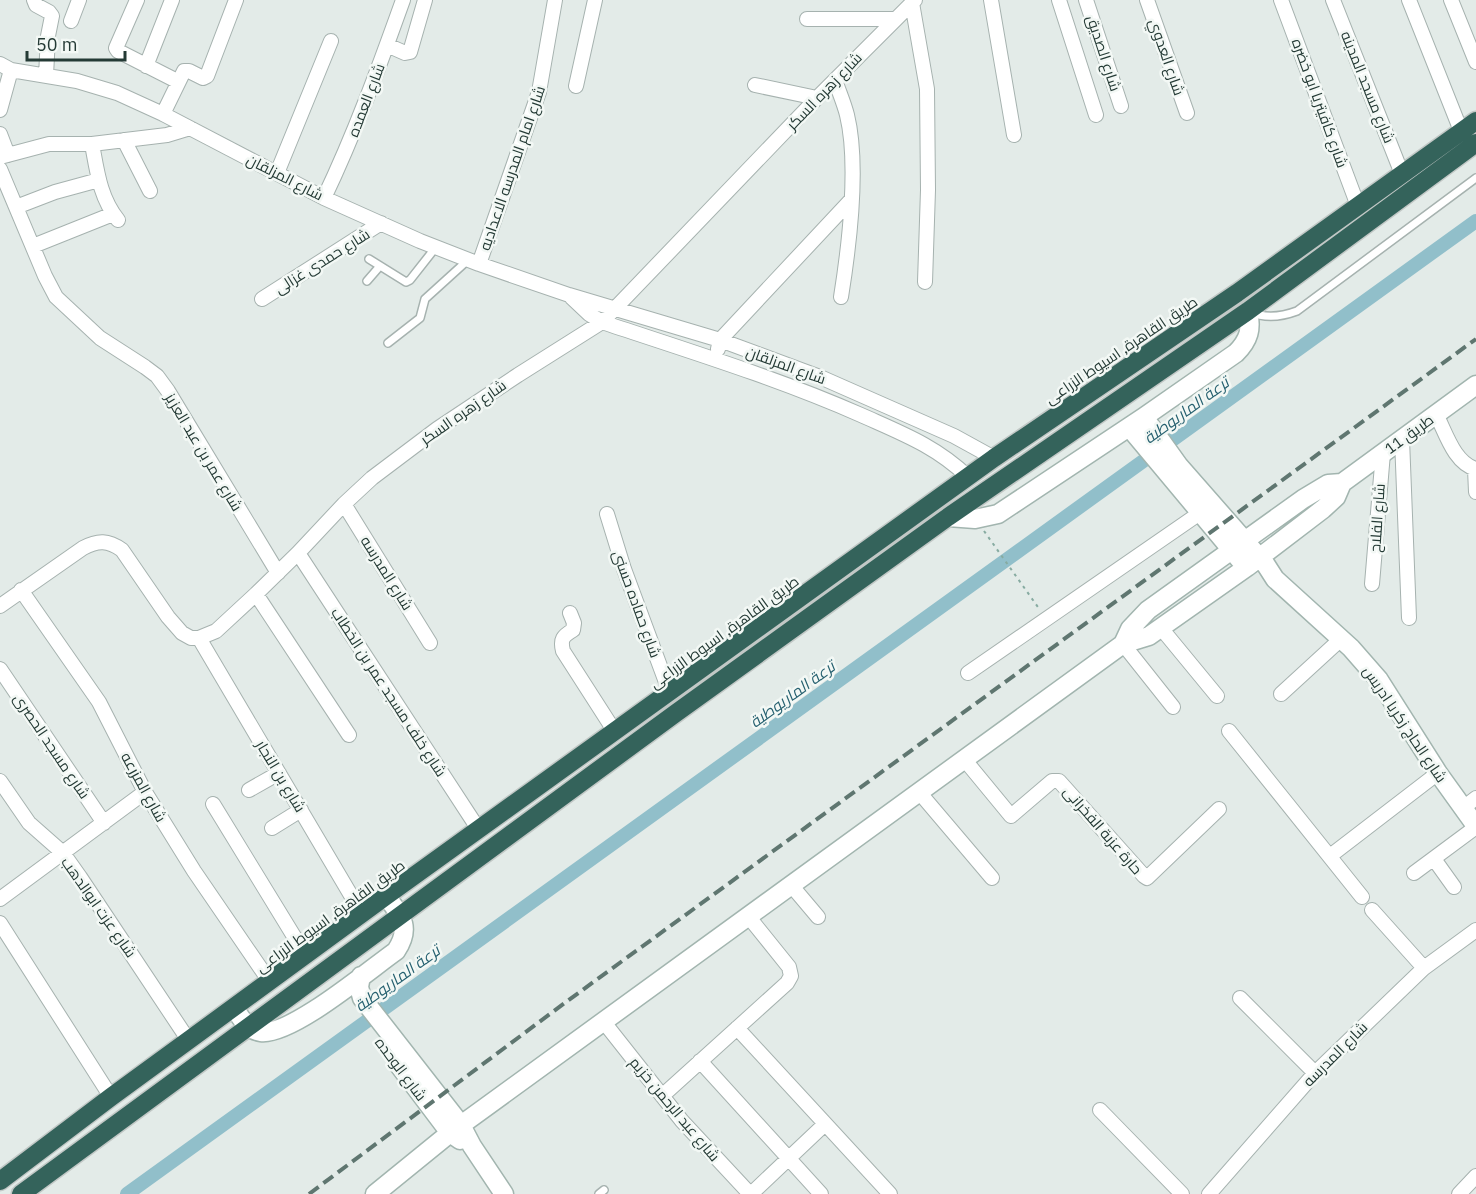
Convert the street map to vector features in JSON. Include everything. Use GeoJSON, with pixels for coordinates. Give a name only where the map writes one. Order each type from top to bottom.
{"type":"FeatureCollection","features":[{"type":"Feature","properties":{"kind":"highway","name":"طريق القاهرة, اسيوط الزراعى"},"geometry":{"type":"LineString","coordinates":[[0,1181],[386,896],[994,458],[1237,293],[1469,126]]}},
{"type":"Feature","properties":{"kind":"highway"},"geometry":{"type":"LineString","coordinates":[[21,1194],[676,713],[948,517],[1248,311],[1476,143]]}},
{"type":"Feature","properties":{"kind":"highway"},"geometry":{"type":"LineString","coordinates":[[1237,293],[1248,311]]}},
{"type":"Feature","properties":{"kind":"highway"},"geometry":{"type":"LineString","coordinates":[[933,503],[948,517]]}},
{"type":"Feature","properties":{"kind":"street"},"geometry":{"type":"LineString","coordinates":[[34,0],[36,5],[50,12],[52,16],[48,36],[46,76]]}},
{"type":"Feature","properties":{"kind":"street"},"geometry":{"type":"LineString","coordinates":[[71,21],[79,0]]}},
{"type":"Feature","properties":{"kind":"street"},"geometry":{"type":"LineString","coordinates":[[137,0],[116,48],[177,81]]}},
{"type":"Feature","properties":{"kind":"street"},"geometry":{"type":"LineString","coordinates":[[146,66],[172,0]]}},
{"type":"Feature","properties":{"kind":"street"},"geometry":{"type":"LineString","coordinates":[[163,114],[177,81],[184,71],[203,78],[207,76],[236,0]]}},
{"type":"Feature","properties":{"kind":"street","name":"شارع العمده"},"geometry":{"type":"LineString","coordinates":[[324,198],[345,154],[402,0]]}},
{"type":"Feature","properties":{"kind":"street"},"geometry":{"type":"LineString","coordinates":[[387,45],[405,52],[410,51],[425,0]]}},
{"type":"Feature","properties":{"kind":"street","name":"شارع امام المدرسه الاعداديه"},"geometry":{"type":"LineString","coordinates":[[474,262],[539,92],[555,0]]}},
{"type":"Feature","properties":{"kind":"street"},"geometry":{"type":"LineString","coordinates":[[576,86],[595,0]]}},
{"type":"Feature","properties":{"kind":"street"},"geometry":{"type":"LineString","coordinates":[[991,0],[1014,135]]}},
{"type":"Feature","properties":{"kind":"street"},"geometry":{"type":"LineString","coordinates":[[1059,0],[1096,115]]}},
{"type":"Feature","properties":{"kind":"street","name":"شارع الصديق"},"geometry":{"type":"LineString","coordinates":[[1086,0],[1121,106]]}},
{"type":"Feature","properties":{"kind":"street","name":"شارع العدوي"},"geometry":{"type":"LineString","coordinates":[[1147,0],[1187,113]]}},
{"type":"Feature","properties":{"kind":"street","name":"شارع كافيتريا ابو خضره"},"geometry":{"type":"LineString","coordinates":[[1281,0],[1358,206]]}},
{"type":"Feature","properties":{"kind":"street","name":"شارع مسجد المدينه"},"geometry":{"type":"LineString","coordinates":[[1333,0],[1402,174]]}},
{"type":"Feature","properties":{"kind":"street"},"geometry":{"type":"LineString","coordinates":[[1409,0],[1469,126]]}},
{"type":"Feature","properties":{"kind":"street"},"geometry":{"type":"LineString","coordinates":[[1451,0],[1476,62]]}},
{"type":"Feature","properties":{"kind":"street"},"geometry":{"type":"LineString","coordinates":[[913,1],[927,100],[928,178],[925,282]]}},
{"type":"Feature","properties":{"kind":"street","name":"شارع زهره السكر"},"geometry":{"type":"LineString","coordinates":[[199,638],[216,631],[278,573],[372,478],[436,429],[602,322],[913,1]]}},
{"type":"Feature","properties":{"kind":"street"},"geometry":{"type":"LineString","coordinates":[[807,19],[896,19]]}},
{"type":"Feature","properties":{"kind":"street"},"geometry":{"type":"LineString","coordinates":[[277,173],[331,41]]}},
{"type":"Feature","properties":{"kind":"street"},"geometry":{"type":"LineString","coordinates":[[0,110],[5,73]]}},
{"type":"Feature","properties":{"kind":"street","name":"شارع المزلقان"},"geometry":{"type":"LineString","coordinates":[[5,73],[46,76],[97,85],[163,114],[324,198],[436,247],[613,310],[720,340],[820,377],[954,436],[994,458]]}},
{"type":"Feature","properties":{"kind":"street"},"geometry":{"type":"LineString","coordinates":[[835,80],[847,116],[850,135],[851,200],[842,297]]}},
{"type":"Feature","properties":{"kind":"street"},"geometry":{"type":"LineString","coordinates":[[755,85],[817,98]]}},
{"type":"Feature","properties":{"kind":"street"},"geometry":{"type":"LineString","coordinates":[[0,134],[4,156],[49,144],[92,144],[167,135],[190,128]]}},
{"type":"Feature","properties":{"kind":"street"},"geometry":{"type":"LineString","coordinates":[[124,140],[150,191]]}},
{"type":"Feature","properties":{"kind":"street"},"geometry":{"type":"LineString","coordinates":[[33,246],[115,217],[102,193],[92,144]]}},
{"type":"Feature","properties":{"kind":"street","name":"شارع عمر بن عبد العزيز"},"geometry":{"type":"LineString","coordinates":[[0,169],[50,288],[56,297],[100,338],[157,376],[278,573]]}},
{"type":"Feature","properties":{"kind":"street"},"geometry":{"type":"LineString","coordinates":[[16,207],[55,192],[99,180]]}},
{"type":"Feature","properties":{"kind":"street"},"geometry":{"type":"LineString","coordinates":[[714,359],[720,340],[851,200]]}},
{"type":"Feature","properties":{"kind":"street","name":"شارع حمدى غزالى"},"geometry":{"type":"LineString","coordinates":[[262,299],[381,224]]}},
{"type":"Feature","properties":{"kind":"street","name":"شارع المزلقان"},"geometry":{"type":"LineString","coordinates":[[569,295],[589,314],[602,322],[814,394],[918,440],[940,454],[968,477]]}},
{"type":"Feature","properties":{"kind":"street"},"geometry":{"type":"LineString","coordinates":[[948,517],[975,519],[998,514],[1140,427],[1236,353],[1250,333],[1251,323],[1248,311]]}},
{"type":"Feature","properties":{"kind":"street"},"geometry":{"type":"LineString","coordinates":[[814,394],[820,377]]}},
{"type":"Feature","properties":{"kind":"street","name":"طريق 11"},"geometry":{"type":"LineString","coordinates":[[1123,644],[1138,640],[1161,628],[1253,562],[1323,509],[1336,497],[1342,483],[1476,385]]}},
{"type":"Feature","properties":{"kind":"street"},"geometry":{"type":"LineString","coordinates":[[1436,414],[1459,458],[1475,469],[1476,492]]}},
{"type":"Feature","properties":{"kind":"street"},"geometry":{"type":"LineString","coordinates":[[1140,427],[1174,470]]}},
{"type":"Feature","properties":{"kind":"street"},"geometry":{"type":"LineString","coordinates":[[940,454],[954,436]]}},
{"type":"Feature","properties":{"kind":"street"},"geometry":{"type":"LineString","coordinates":[[1402,439],[1409,618]]}},
{"type":"Feature","properties":{"kind":"street","name":"شارع الفلاح"},"geometry":{"type":"LineString","coordinates":[[1372,584],[1383,453]]}},
{"type":"Feature","properties":{"kind":"street","name":"شارع الحاج زكريا ادريس"},"geometry":{"type":"LineString","coordinates":[[1174,470],[1200,513],[1238,546]]}},
{"type":"Feature","properties":{"kind":"street","name":"شارع الحاج زكريا ادريس"},"geometry":{"type":"LineString","coordinates":[[1174,470],[1253,562],[1341,639],[1379,680],[1438,773],[1469,803],[1476,826]]}},
{"type":"Feature","properties":{"kind":"street","name":"طريق 11"},"geometry":{"type":"LineString","coordinates":[[1123,644],[1130,629],[1148,610],[1316,491],[1328,484],[1342,483]]}},
{"type":"Feature","properties":{"kind":"street","name":"شارع المدرسه"},"geometry":{"type":"LineString","coordinates":[[344,504],[430,643]]}},
{"type":"Feature","properties":{"kind":"street"},"geometry":{"type":"LineString","coordinates":[[968,673],[1200,513]]}},
{"type":"Feature","properties":{"kind":"street","name":"شارع حماده حسنى"},"geometry":{"type":"LineString","coordinates":[[607,514],[624,569],[670,693]]}},
{"type":"Feature","properties":{"kind":"street"},"geometry":{"type":"LineString","coordinates":[[0,606],[93,543],[103,541],[122,550],[175,626],[191,638],[199,638]]}},
{"type":"Feature","properties":{"kind":"street","name":"شارع خلف مسجد عمر بن الخطاب"},"geometry":{"type":"LineString","coordinates":[[298,553],[479,830]]}},
{"type":"Feature","properties":{"kind":"street","name":"شارع المزرعه"},"geometry":{"type":"LineString","coordinates":[[21,590],[102,707],[145,792],[194,871],[270,982]]}},
{"type":"Feature","properties":{"kind":"street"},"geometry":{"type":"LineString","coordinates":[[256,594],[349,735]]}},
{"type":"Feature","properties":{"kind":"street"},"geometry":{"type":"LineString","coordinates":[[570,613],[574,624],[573,630],[564,635],[561,642],[563,651],[615,732]]}},
{"type":"Feature","properties":{"kind":"street"},"geometry":{"type":"LineString","coordinates":[[1161,628],[1217,696]]}},
{"type":"Feature","properties":{"kind":"street","name":"شارع بن النجار"},"geometry":{"type":"LineString","coordinates":[[199,638],[362,914]]}},
{"type":"Feature","properties":{"kind":"street"},"geometry":{"type":"LineString","coordinates":[[1281,694],[1341,639]]}},
{"type":"Feature","properties":{"kind":"street"},"geometry":{"type":"LineString","coordinates":[[375,1194],[456,1129],[1123,644],[1173,707]]}},
{"type":"Feature","properties":{"kind":"street","name":"شارع مسجد الحصرى"},"geometry":{"type":"LineString","coordinates":[[0,669],[104,823]]}},
{"type":"Feature","properties":{"kind":"street"},"geometry":{"type":"LineString","coordinates":[[1229,731],[1362,897]]}},
{"type":"Feature","properties":{"kind":"street","name":"حارة عزبة الفخرانى"},"geometry":{"type":"LineString","coordinates":[[964,759],[1011,816],[1052,781],[1059,781],[1147,878],[1220,809]]}},
{"type":"Feature","properties":{"kind":"street"},"geometry":{"type":"LineString","coordinates":[[249,790],[279,773]]}},
{"type":"Feature","properties":{"kind":"street"},"geometry":{"type":"LineString","coordinates":[[1330,856],[1438,773]]}},
{"type":"Feature","properties":{"kind":"street","name":"شارع عزت ابوالدهب"},"geometry":{"type":"LineString","coordinates":[[0,781],[29,823],[63,854],[189,1041]]}},
{"type":"Feature","properties":{"kind":"street"},"geometry":{"type":"LineString","coordinates":[[0,900],[145,792]]}},
{"type":"Feature","properties":{"kind":"street"},"geometry":{"type":"LineString","coordinates":[[919,792],[992,878]]}},
{"type":"Feature","properties":{"kind":"street"},"geometry":{"type":"LineString","coordinates":[[213,804],[306,956]]}},
{"type":"Feature","properties":{"kind":"street"},"geometry":{"type":"LineString","coordinates":[[272,828],[301,810]]}},
{"type":"Feature","properties":{"kind":"street"},"geometry":{"type":"LineString","coordinates":[[1414,873],[1476,826]]}},
{"type":"Feature","properties":{"kind":"street"},"geometry":{"type":"LineString","coordinates":[[1434,859],[1454,887]]}},
{"type":"Feature","properties":{"kind":"street"},"geometry":{"type":"LineString","coordinates":[[791,885],[818,917]]}},
{"type":"Feature","properties":{"kind":"street"},"geometry":{"type":"LineString","coordinates":[[234,1008],[248,1028],[260,1032],[274,1032],[287,1027],[326,1002],[396,951],[403,941],[405,928],[401,917],[386,896]]}},
{"type":"Feature","properties":{"kind":"street"},"geometry":{"type":"LineString","coordinates":[[1372,910],[1424,968]]}},
{"type":"Feature","properties":{"kind":"street"},"geometry":{"type":"LineString","coordinates":[[662,1096],[787,983],[791,976],[789,967],[748,916]]}},
{"type":"Feature","properties":{"kind":"street"},"geometry":{"type":"LineString","coordinates":[[0,923],[111,1097]]}},
{"type":"Feature","properties":{"kind":"street","name":"شارع المدرسه"},"geometry":{"type":"LineString","coordinates":[[1213,1193],[1315,1073],[1424,968],[1476,930]]}},
{"type":"Feature","properties":{"kind":"street","name":"شارع الوحده"},"geometry":{"type":"LineString","coordinates":[[361,976],[359,987],[361,1006],[456,1129],[457,1138],[472,1146],[504,1194]]}},
{"type":"Feature","properties":{"kind":"street"},"geometry":{"type":"LineString","coordinates":[[1240,998],[1315,1073]]}},
{"type":"Feature","properties":{"kind":"street"},"geometry":{"type":"LineString","coordinates":[[326,1002],[342,1002],[361,1006]]}},
{"type":"Feature","properties":{"kind":"street","name":"شارع عبد الرحمن خزيم"},"geometry":{"type":"LineString","coordinates":[[603,1021],[711,1154],[751,1194]]}},
{"type":"Feature","properties":{"kind":"street"},"geometry":{"type":"LineString","coordinates":[[737,1028],[890,1194]]}},
{"type":"Feature","properties":{"kind":"street"},"geometry":{"type":"LineString","coordinates":[[700,1061],[821,1194]]}},
{"type":"Feature","properties":{"kind":"street"},"geometry":{"type":"LineString","coordinates":[[1100,1110],[1182,1194]]}},
{"type":"Feature","properties":{"kind":"street"},"geometry":{"type":"LineString","coordinates":[[751,1194],[825,1124]]}},
{"type":"Feature","properties":{"kind":"street"},"geometry":{"type":"LineString","coordinates":[[1458,1194],[1476,1176]]}},
{"type":"Feature","properties":{"kind":"lane"},"geometry":{"type":"LineString","coordinates":[[1248,311],[1269,317],[1297,311],[1476,178]]}},
{"type":"Feature","properties":{"kind":"lane"},"geometry":{"type":"LineString","coordinates":[[369,259],[406,282],[436,247]]}},
{"type":"Feature","properties":{"kind":"lane"},"geometry":{"type":"LineString","coordinates":[[388,343],[420,318],[425,299],[474,262]]}},
{"type":"Feature","properties":{"kind":"lane"},"geometry":{"type":"LineString","coordinates":[[367,281],[380,266]]}},
{"type":"Feature","properties":{"kind":"path"},"geometry":{"type":"LineString","coordinates":[[990,540],[1035,602]]}},
{"type":"Feature","properties":{"kind":"waterway","name":"ترعة الماريوطية"},"geometry":{"type":"LineString","coordinates":[[127,1194],[1476,221]]}},
{"type":"Feature","properties":{"kind":"railway"},"geometry":{"type":"LineString","coordinates":[[309,1194],[566,1002],[1476,339]]}}]}
